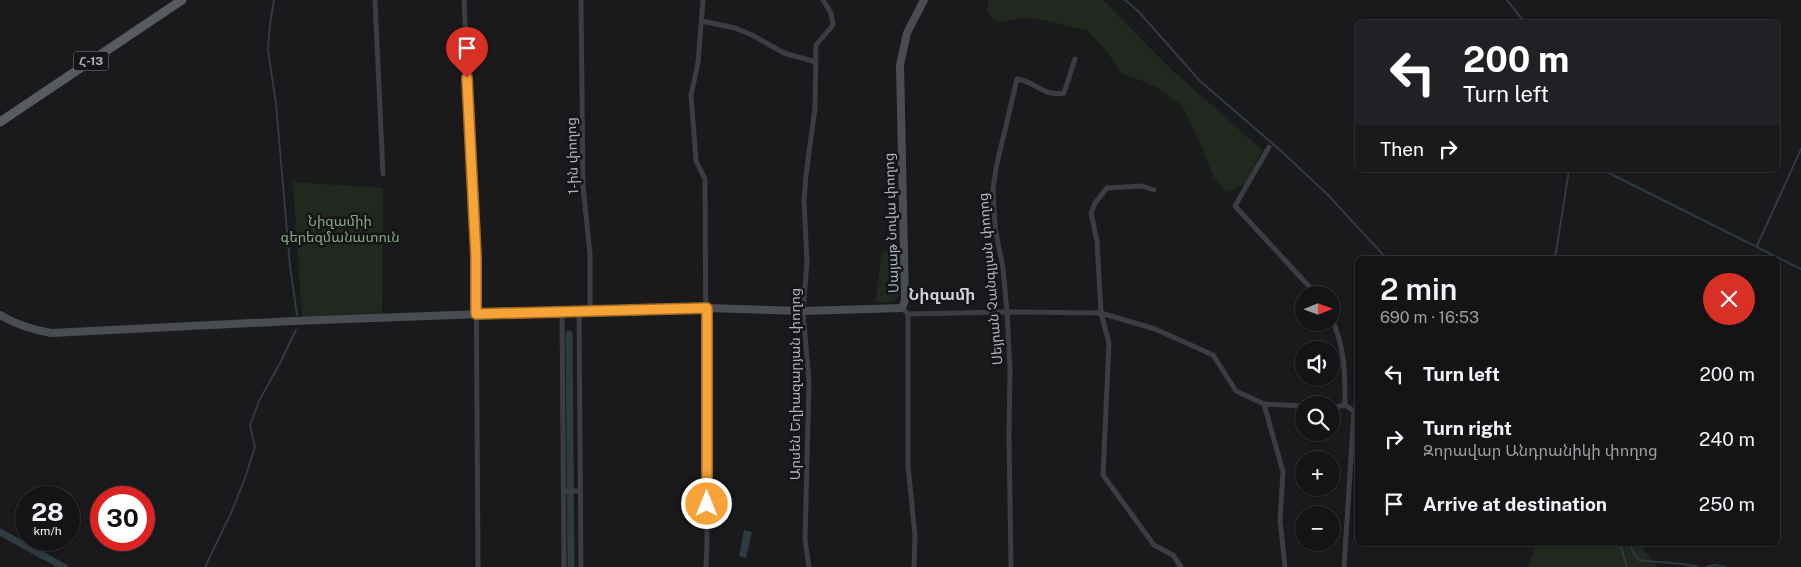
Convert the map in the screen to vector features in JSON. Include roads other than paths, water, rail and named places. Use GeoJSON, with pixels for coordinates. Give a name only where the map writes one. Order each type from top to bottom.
{"type":"FeatureCollection","features":[{"type":"Feature","properties":{"kind":"main road","name":"Հ-13"},"geometry":{"type":"LineString","coordinates":[[0,122],[182,0]]}},
{"type":"Feature","properties":{"kind":"main road","name":"Սայաթ Նովա փողոց"},"geometry":{"type":"LineString","coordinates":[[902,308],[906,300],[900,65],[907,32],[924,0]]}},
{"type":"Feature","properties":{"kind":"main road"},"geometry":{"type":"LineString","coordinates":[[0,315],[25,327],[51,333],[293,321],[562,311],[707,308],[803,311],[902,308]]}},
{"type":"Feature","properties":{"kind":"street"},"geometry":{"type":"LineString","coordinates":[[375,0],[383,174]]}},
{"type":"Feature","properties":{"kind":"street"},"geometry":{"type":"LineString","coordinates":[[464,0],[476,257],[478,567]]}},
{"type":"Feature","properties":{"kind":"street","name":"1-ին փողոց"},"geometry":{"type":"LineString","coordinates":[[581,0],[583,186],[590,254],[590,311]]}},
{"type":"Feature","properties":{"kind":"street"},"geometry":{"type":"LineString","coordinates":[[703,0],[698,63],[691,95],[696,161],[705,179],[707,308],[706,567]]}},
{"type":"Feature","properties":{"kind":"street","name":"Արսեն Եղիազարյան փողոց"},"geometry":{"type":"LineString","coordinates":[[808,567],[805,540],[809,382],[803,311],[807,262],[804,201],[815,108],[816,45],[832,24],[830,13],[823,0]]}},
{"type":"Feature","properties":{"kind":"street"},"geometry":{"type":"LineString","coordinates":[[702,21],[735,28],[784,52],[816,62]]}},
{"type":"Feature","properties":{"kind":"street","name":"Սեյրան Չանգլյան փողոց"},"geometry":{"type":"LineString","coordinates":[[1011,567],[1010,368],[1003,268],[995,228],[993,189],[996,168],[1018,79],[1024,80],[1053,95],[1064,93],[1075,59]]}},
{"type":"Feature","properties":{"kind":"street"},"geometry":{"type":"LineString","coordinates":[[1269,147],[1235,206],[1309,286]]}},
{"type":"Feature","properties":{"kind":"street"},"geometry":{"type":"LineString","coordinates":[[1154,190],[1142,186],[1107,188],[1095,202],[1091,213],[1097,241],[1101,313],[1109,343],[1103,475],[1154,545],[1173,555],[1181,567]]}},
{"type":"Feature","properties":{"kind":"street","name":"Սայաթ Նովա փողոց"},"geometry":{"type":"LineString","coordinates":[[902,308],[908,314]]}},
{"type":"Feature","properties":{"kind":"street"},"geometry":{"type":"LineString","coordinates":[[562,311],[564,567]]}},
{"type":"Feature","properties":{"kind":"street"},"geometry":{"type":"LineString","coordinates":[[579,311],[581,567]]}},
{"type":"Feature","properties":{"kind":"street"},"geometry":{"type":"LineString","coordinates":[[914,567],[915,535],[908,466],[908,314],[1101,313],[1155,329],[1212,355],[1236,391],[1264,404],[1295,406]]}},
{"type":"Feature","properties":{"kind":"street"},"geometry":{"type":"LineString","coordinates":[[1338,331],[1343,354],[1345,405]]}},
{"type":"Feature","properties":{"kind":"street"},"geometry":{"type":"LineString","coordinates":[[1264,404],[1283,472],[1280,520],[1285,567]]}},
{"type":"Feature","properties":{"kind":"street"},"geometry":{"type":"LineString","coordinates":[[1340,406],[1345,405],[1354,411],[1344,567]]}},
{"type":"Feature","properties":{"kind":"street"},"geometry":{"type":"LineString","coordinates":[[564,492],[579,491]]}},
{"type":"Feature","properties":{"kind":"waterway"},"geometry":{"type":"LineString","coordinates":[[274,0],[268,50],[276,104],[290,266],[297,315]]}},
{"type":"Feature","properties":{"kind":"waterway"},"geometry":{"type":"LineString","coordinates":[[1125,0],[1138,11],[1200,81],[1280,150],[1328,195],[1384,256]]}},
{"type":"Feature","properties":{"kind":"waterway"},"geometry":{"type":"LineString","coordinates":[[1507,0],[1522,20]]}},
{"type":"Feature","properties":{"kind":"waterway"},"geometry":{"type":"LineString","coordinates":[[1757,246],[1801,149]]}},
{"type":"Feature","properties":{"kind":"waterway"},"geometry":{"type":"LineString","coordinates":[[1555,256],[1569,172]]}},
{"type":"Feature","properties":{"kind":"waterway"},"geometry":{"type":"LineString","coordinates":[[1607,172],[1775,256]]}},
{"type":"Feature","properties":{"kind":"waterway"},"geometry":{"type":"LineString","coordinates":[[1780,258],[1801,269]]}},
{"type":"Feature","properties":{"kind":"waterway"},"geometry":{"type":"LineString","coordinates":[[205,567],[232,511],[246,475],[255,447],[250,425],[259,401],[296,330]]}},
{"type":"Feature","properties":{"kind":"waterway"},"geometry":{"type":"LineString","coordinates":[[569,334],[571,567]]}},
{"type":"Feature","properties":{"kind":"waterway"},"geometry":{"type":"LineString","coordinates":[[0,532],[64,567]]}},
{"type":"Feature","properties":{"kind":"waterway"},"geometry":{"type":"LineString","coordinates":[[1621,546],[1627,567]]}},
{"type":"Feature","properties":{"kind":"waterway"},"geometry":{"type":"LineString","coordinates":[[1631,546],[1639,560],[1698,567]]}},
{"type":"Feature","properties":{"kind":"waterway"},"geometry":{"type":"LineString","coordinates":[[1706,567],[1714,565],[1725,567]]}},
{"type":"Feature","properties":{"kind":"district","name":"Նիզամի"},"geometry":{"type":"Point","coordinates":[942,294]}},
{"type":"Feature","properties":{"kind":"park label","name":"Նիզամիի գերեզմանատուն"},"geometry":{"type":"Point","coordinates":[340,230]}}]}
